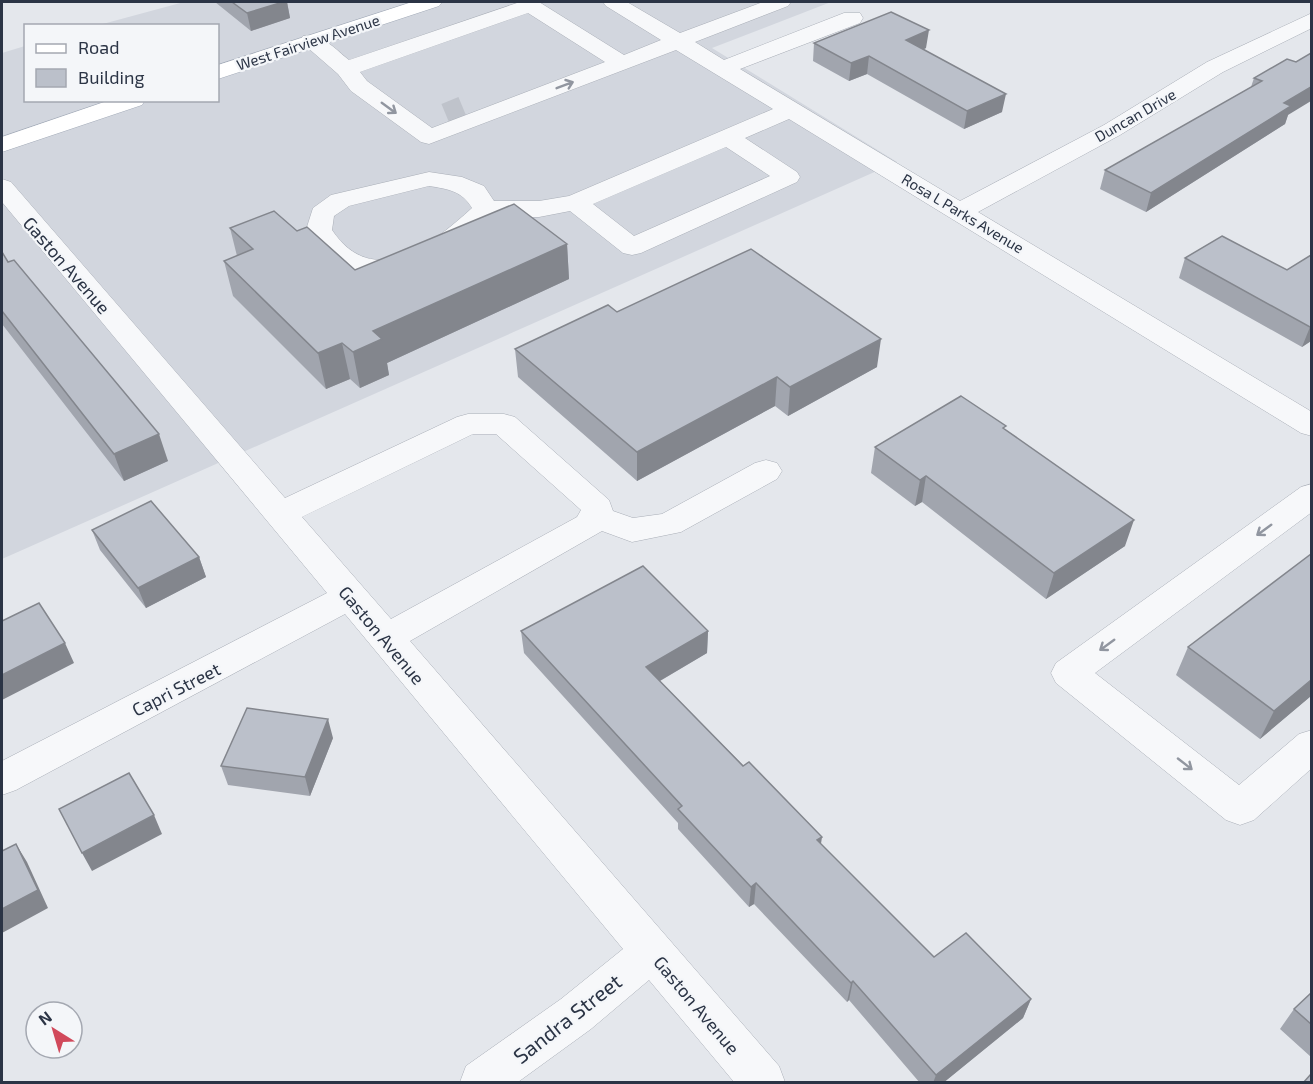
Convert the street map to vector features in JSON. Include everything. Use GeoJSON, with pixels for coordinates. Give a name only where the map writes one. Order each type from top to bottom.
{"type":"FeatureCollection","features":[{"type":"Feature","properties":{"kind":"main road","name":"West Fairview Avenue"},"geometry":{"type":"LineString","coordinates":[[219,72],[432,2]]}},
{"type":"Feature","properties":{"kind":"main road"},"geometry":{"type":"LineString","coordinates":[[2,145],[128,102]]}},
{"type":"Feature","properties":{"kind":"street","name":"Rosa L Parks Avenue"},"geometry":{"type":"LineString","coordinates":[[614,2],[1311,426]]}},
{"type":"Feature","properties":{"kind":"street"},"geometry":{"type":"LineString","coordinates":[[429,137],[781,2]]}},
{"type":"Feature","properties":{"kind":"street"},"geometry":{"type":"LineString","coordinates":[[346,69],[530,5],[622,63]]}},
{"type":"Feature","properties":{"kind":"street"},"geometry":{"type":"LineString","coordinates":[[723,68],[852,18]]}},
{"type":"Feature","properties":{"kind":"street","name":"Duncan Drive"},"geometry":{"type":"LineString","coordinates":[[960,211],[1112,130],[1215,67],[1311,19]]}},
{"type":"Feature","properties":{"kind":"street"},"geometry":{"type":"LineString","coordinates":[[311,41],[346,69],[359,86],[429,137]]}},
{"type":"Feature","properties":{"kind":"street"},"geometry":{"type":"LineString","coordinates":[[429,137],[435,119],[476,103],[518,103]]}},
{"type":"Feature","properties":{"kind":"street"},"geometry":{"type":"LineString","coordinates":[[486,209],[476,191],[453,182],[429,179],[340,200],[322,213],[319,230],[336,255],[362,268],[390,268],[422,258],[464,230],[486,209],[538,209],[575,203],[792,109]]}},
{"type":"Feature","properties":{"kind":"street"},"geometry":{"type":"LineString","coordinates":[[575,203],[632,247],[788,177],[729,138]]}},
{"type":"Feature","properties":{"kind":"street","name":"Gaston Avenue"},"geometry":{"type":"LineString","coordinates":[[2,187],[763,1083]]}},
{"type":"Feature","properties":{"kind":"street"},"geometry":{"type":"LineString","coordinates":[[280,514],[468,424],[504,424],[597,508],[589,525],[385,639]]}},
{"type":"Feature","properties":{"kind":"street"},"geometry":{"type":"LineString","coordinates":[[594,516],[632,530],[669,524],[766,471]]}},
{"type":"Feature","properties":{"kind":"street"},"geometry":{"type":"LineString","coordinates":[[1311,495],[1069,673],[1240,808],[1311,745]]}},
{"type":"Feature","properties":{"kind":"street","name":"Capri Street"},"geometry":{"type":"LineString","coordinates":[[2,779],[281,634],[349,596]]}},
{"type":"Feature","properties":{"kind":"street","name":"Sandra Street"},"geometry":{"type":"LineString","coordinates":[[482,1083],[576,1014],[652,952]]}},
{"type":"Feature","properties":{"kind":"shaded area"},"geometry":{"type":"Polygon","coordinates":[[[184,2],[831,2],[712,48],[897,162],[2,559],[2,53],[24,46],[24,102],[219,102],[219,24],[103,24],[184,2]]]}},
{"type":"Feature","properties":{"kind":"building"},"geometry":{"type":"Polygon","coordinates":[[[232,2],[283,2],[247,13],[232,2]]]}},
{"type":"Feature","properties":{"kind":"building"},"geometry":{"type":"Polygon","coordinates":[[[891,12],[929,30],[906,40],[1006,94],[967,111],[869,56],[851,63],[814,43],[891,12]]]}},
{"type":"Feature","properties":{"kind":"building"},"geometry":{"type":"Polygon","coordinates":[[[1311,53],[1311,87],[1284,103],[1291,106],[1151,193],[1105,170],[1262,81],[1254,78],[1287,59],[1296,62],[1311,53]]]}},
{"type":"Feature","properties":{"kind":"building"},"geometry":{"type":"Polygon","coordinates":[[[514,204],[567,244],[373,331],[382,339],[353,352],[342,343],[318,353],[224,261],[253,249],[230,228],[274,211],[297,231],[307,227],[355,270],[514,204]]]}},
{"type":"Feature","properties":{"kind":"building"},"geometry":{"type":"Polygon","coordinates":[[[1222,236],[1287,270],[1311,255],[1311,327],[1185,258],[1222,236]]]}},
{"type":"Feature","properties":{"kind":"building"},"geometry":{"type":"Polygon","coordinates":[[[751,249],[881,339],[790,387],[777,377],[637,452],[515,349],[608,305],[617,312],[751,249]]]}},
{"type":"Feature","properties":{"kind":"building"},"geometry":{"type":"Polygon","coordinates":[[[2,252],[8,262],[14,260],[159,434],[114,454],[2,311],[2,252]]]}},
{"type":"Feature","properties":{"kind":"building"},"geometry":{"type":"Polygon","coordinates":[[[961,396],[1006,426],[1003,428],[1134,520],[1054,573],[926,476],[920,480],[875,447],[961,396]]]}},
{"type":"Feature","properties":{"kind":"building"},"geometry":{"type":"Polygon","coordinates":[[[151,501],[199,557],[138,588],[92,530],[151,501]]]}},
{"type":"Feature","properties":{"kind":"building"},"geometry":{"type":"Polygon","coordinates":[[[1311,554],[1311,680],[1274,711],[1188,647],[1311,554]]]}},
{"type":"Feature","properties":{"kind":"building"},"geometry":{"type":"Polygon","coordinates":[[[643,566],[708,631],[646,667],[743,766],[749,762],[822,837],[817,840],[934,957],[966,933],[1031,999],[936,1075],[853,981],[851,983],[756,883],[751,887],[678,809],[682,806],[521,631],[643,566]]]}},
{"type":"Feature","properties":{"kind":"building"},"geometry":{"type":"Polygon","coordinates":[[[39,603],[65,643],[2,675],[2,621],[39,603]]]}},
{"type":"Feature","properties":{"kind":"building"},"geometry":{"type":"Polygon","coordinates":[[[247,708],[328,719],[305,777],[221,766],[247,708]]]}},
{"type":"Feature","properties":{"kind":"building"},"geometry":{"type":"Polygon","coordinates":[[[129,773],[154,815],[82,853],[59,809],[129,773]]]}},
{"type":"Feature","properties":{"kind":"building"},"geometry":{"type":"Polygon","coordinates":[[[16,844],[38,890],[2,909],[2,851],[16,844]]]}},
{"type":"Feature","properties":{"kind":"building"},"geometry":{"type":"Polygon","coordinates":[[[1311,993],[1311,1024],[1294,1009],[1311,993]]]}},
{"type":"Feature","properties":{"kind":"building"},"geometry":{"type":"Polygon","coordinates":[[[1311,1074],[1311,1083],[1303,1083],[1311,1074]]]}},
{"type":"Feature","properties":{"kind":"tunnel"},"geometry":{"type":"LineString","coordinates":[[446,115],[463,108]]}}]}
